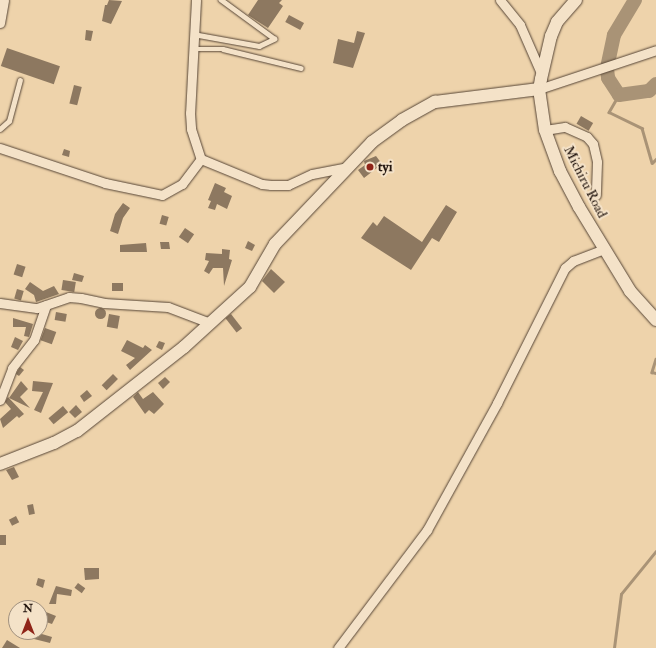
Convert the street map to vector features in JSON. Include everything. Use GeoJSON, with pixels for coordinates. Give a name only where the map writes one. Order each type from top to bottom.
{"type":"FeatureCollection","features":[{"type":"Feature","properties":{"kind":"street"},"geometry":{"type":"LineString","coordinates":[[0,23],[4,0]]}},
{"type":"Feature","properties":{"kind":"street"},"geometry":{"type":"LineString","coordinates":[[196,0],[192,49],[191,129],[201,159],[262,184],[271,185],[288,184],[312,174],[348,167]]}},
{"type":"Feature","properties":{"kind":"street"},"geometry":{"type":"LineString","coordinates":[[500,0],[520,24],[542,75]]}},
{"type":"Feature","properties":{"kind":"street","name":"Michiru Road"},"geometry":{"type":"LineString","coordinates":[[576,0],[558,22],[551,36],[539,89],[545,130],[560,171],[604,249],[630,291],[656,320]]}},
{"type":"Feature","properties":{"kind":"street"},"geometry":{"type":"LineString","coordinates":[[0,464],[54,443],[77,430],[103,412],[210,323],[250,287],[275,244],[372,142],[420,109],[435,102],[539,89],[656,50]]}},
{"type":"Feature","properties":{"kind":"street"},"geometry":{"type":"LineString","coordinates":[[545,130],[565,127],[587,137],[593,144],[597,162],[596,195]]}},
{"type":"Feature","properties":{"kind":"street"},"geometry":{"type":"LineString","coordinates":[[0,148],[105,183],[162,195],[182,184],[201,159]]}},
{"type":"Feature","properties":{"kind":"street"},"geometry":{"type":"LineString","coordinates":[[338,648],[427,530],[497,403],[565,268],[573,261],[604,249]]}},
{"type":"Feature","properties":{"kind":"street"},"geometry":{"type":"LineString","coordinates":[[0,303],[29,308],[46,305],[69,297],[104,303],[168,307],[210,323]]}},
{"type":"Feature","properties":{"kind":"street"},"geometry":{"type":"LineString","coordinates":[[0,400],[2,389],[16,360],[34,340],[46,305]]}},
{"type":"Feature","properties":{"kind":"lane"},"geometry":{"type":"LineString","coordinates":[[193,34],[259,46],[274,39],[221,0]]}},
{"type":"Feature","properties":{"kind":"lane"},"geometry":{"type":"LineString","coordinates":[[192,49],[223,49],[301,68]]}},
{"type":"Feature","properties":{"kind":"lane"},"geometry":{"type":"LineString","coordinates":[[0,129],[9,121],[20,80]]}},
{"type":"Feature","properties":{"kind":"building"},"geometry":{"type":"Polygon","coordinates":[[[109,0],[122,1],[111,24],[102,21],[105,5],[107,5],[109,0]]]}},
{"type":"Feature","properties":{"kind":"building"},"geometry":{"type":"Polygon","coordinates":[[[258,0],[282,0],[279,3],[283,6],[268,28],[248,15],[258,0]]]}},
{"type":"Feature","properties":{"kind":"building"},"geometry":{"type":"Polygon","coordinates":[[[289,15],[304,23],[300,30],[285,22],[289,15]]]}},
{"type":"Feature","properties":{"kind":"building"},"geometry":{"type":"Polygon","coordinates":[[[86,30],[93,31],[91,41],[85,40],[86,30]]]}},
{"type":"Feature","properties":{"kind":"building"},"geometry":{"type":"Polygon","coordinates":[[[357,31],[365,33],[353,68],[333,63],[338,39],[354,43],[357,31]]]}},
{"type":"Feature","properties":{"kind":"building"},"geometry":{"type":"Polygon","coordinates":[[[7,48],[60,66],[54,84],[1,66],[7,48]]]}},
{"type":"Feature","properties":{"kind":"building"},"geometry":{"type":"Polygon","coordinates":[[[74,85],[82,87],[77,105],[69,103],[74,85]]]}},
{"type":"Feature","properties":{"kind":"building"},"geometry":{"type":"Polygon","coordinates":[[[581,116],[593,123],[589,131],[576,124],[581,116]]]}},
{"type":"Feature","properties":{"kind":"building"},"geometry":{"type":"Polygon","coordinates":[[[64,149],[70,151],[69,157],[62,155],[64,149]]]}},
{"type":"Feature","properties":{"kind":"building","name":"tyi"},"geometry":{"type":"Polygon","coordinates":[[[376,156],[382,164],[364,178],[358,170],[365,165],[364,161],[376,156]]]}},
{"type":"Feature","properties":{"kind":"building"},"geometry":{"type":"Polygon","coordinates":[[[215,183],[226,188],[224,192],[232,196],[227,209],[217,204],[215,210],[208,208],[211,201],[208,200],[215,183]]]}},
{"type":"Feature","properties":{"kind":"building"},"geometry":{"type":"Polygon","coordinates":[[[123,203],[130,208],[123,218],[118,234],[110,231],[115,214],[123,203]]]}},
{"type":"Feature","properties":{"kind":"building"},"geometry":{"type":"Polygon","coordinates":[[[446,205],[457,212],[439,242],[432,238],[411,270],[361,238],[373,222],[377,226],[384,216],[422,242],[446,205]]]}},
{"type":"Feature","properties":{"kind":"building"},"geometry":{"type":"Polygon","coordinates":[[[162,215],[169,217],[166,226],[160,224],[162,215]]]}},
{"type":"Feature","properties":{"kind":"building"},"geometry":{"type":"Polygon","coordinates":[[[185,228],[194,234],[188,243],[179,237],[185,228]]]}},
{"type":"Feature","properties":{"kind":"building"},"geometry":{"type":"Polygon","coordinates":[[[248,241],[255,245],[252,251],[245,248],[248,241]]]}},
{"type":"Feature","properties":{"kind":"building"},"geometry":{"type":"Polygon","coordinates":[[[160,242],[169,242],[170,249],[161,249],[160,242]]]}},
{"type":"Feature","properties":{"kind":"building"},"geometry":{"type":"Polygon","coordinates":[[[146,243],[147,252],[120,252],[120,245],[146,243]]]}},
{"type":"Feature","properties":{"kind":"building"},"geometry":{"type":"Polygon","coordinates":[[[222,249],[230,250],[229,259],[232,260],[224,286],[223,268],[213,268],[209,274],[204,271],[209,261],[205,260],[206,253],[222,254],[222,249]]]}},
{"type":"Feature","properties":{"kind":"building"},"geometry":{"type":"Polygon","coordinates":[[[17,264],[26,267],[22,277],[14,274],[17,264]]]}},
{"type":"Feature","properties":{"kind":"building"},"geometry":{"type":"Polygon","coordinates":[[[271,269],[285,282],[274,293],[262,281],[271,269]]]}},
{"type":"Feature","properties":{"kind":"building"},"geometry":{"type":"Polygon","coordinates":[[[74,273],[84,276],[82,282],[72,280],[74,273]]]}},
{"type":"Feature","properties":{"kind":"building"},"geometry":{"type":"Polygon","coordinates":[[[63,280],[76,282],[74,292],[61,290],[63,280]]]}},
{"type":"Feature","properties":{"kind":"building"},"geometry":{"type":"Polygon","coordinates":[[[30,282],[43,291],[54,286],[59,294],[36,302],[34,295],[25,289],[30,282]]]}},
{"type":"Feature","properties":{"kind":"building"},"geometry":{"type":"Polygon","coordinates":[[[112,283],[123,283],[123,291],[112,291],[112,283]]]}},
{"type":"Feature","properties":{"kind":"building"},"geometry":{"type":"Polygon","coordinates":[[[17,289],[24,291],[21,301],[14,299],[17,289]]]}},
{"type":"Feature","properties":{"kind":"building"},"geometry":{"type":"Polygon","coordinates":[[[98,308],[102,308],[104,309],[104,317],[98,318],[95,315],[95,311],[98,308]]]}},
{"type":"Feature","properties":{"kind":"building"},"geometry":{"type":"Polygon","coordinates":[[[56,312],[67,314],[65,322],[55,320],[56,312]]]}},
{"type":"Feature","properties":{"kind":"building"},"geometry":{"type":"Polygon","coordinates":[[[109,314],[120,316],[118,329],[107,327],[109,314]]]}},
{"type":"Feature","properties":{"kind":"building"},"geometry":{"type":"Polygon","coordinates":[[[231,314],[242,328],[237,332],[225,318],[231,314]]]}},
{"type":"Feature","properties":{"kind":"building"},"geometry":{"type":"Polygon","coordinates":[[[13,318],[33,324],[29,337],[24,336],[26,327],[13,327],[13,318]]]}},
{"type":"Feature","properties":{"kind":"building"},"geometry":{"type":"Polygon","coordinates":[[[45,328],[56,332],[52,344],[41,340],[45,328]]]}},
{"type":"Feature","properties":{"kind":"building"},"geometry":{"type":"Polygon","coordinates":[[[15,337],[23,341],[18,350],[11,347],[15,337]]]}},
{"type":"Feature","properties":{"kind":"building"},"geometry":{"type":"Polygon","coordinates":[[[127,340],[143,348],[145,345],[152,350],[130,370],[126,365],[135,358],[121,351],[127,340]]]}},
{"type":"Feature","properties":{"kind":"building"},"geometry":{"type":"Polygon","coordinates":[[[159,341],[165,343],[162,350],[156,347],[159,341]]]}},
{"type":"Feature","properties":{"kind":"building"},"geometry":{"type":"Polygon","coordinates":[[[20,367],[24,370],[19,376],[16,374],[20,367]]]}},
{"type":"Feature","properties":{"kind":"building"},"geometry":{"type":"Polygon","coordinates":[[[113,374],[118,379],[107,390],[102,385],[113,374]]]}},
{"type":"Feature","properties":{"kind":"building"},"geometry":{"type":"Polygon","coordinates":[[[165,377],[170,382],[163,389],[158,383],[165,377]]]}},
{"type":"Feature","properties":{"kind":"building"},"geometry":{"type":"Polygon","coordinates":[[[21,381],[28,389],[20,397],[30,408],[9,398],[21,381]]]}},
{"type":"Feature","properties":{"kind":"building"},"geometry":{"type":"Polygon","coordinates":[[[33,381],[53,383],[41,413],[34,410],[43,392],[32,391],[33,381]]]}},
{"type":"Feature","properties":{"kind":"building"},"geometry":{"type":"Polygon","coordinates":[[[87,390],[92,396],[84,402],[80,396],[87,390]]]}},
{"type":"Feature","properties":{"kind":"building"},"geometry":{"type":"Polygon","coordinates":[[[138,392],[143,399],[153,392],[164,404],[154,414],[149,410],[145,414],[133,397],[138,392]]]}},
{"type":"Feature","properties":{"kind":"building"},"geometry":{"type":"Polygon","coordinates":[[[8,397],[24,414],[19,418],[17,416],[3,428],[0,419],[11,409],[5,402],[8,397]]]}},
{"type":"Feature","properties":{"kind":"building"},"geometry":{"type":"Polygon","coordinates":[[[76,405],[82,412],[75,418],[69,412],[76,405]]]}},
{"type":"Feature","properties":{"kind":"building"},"geometry":{"type":"Polygon","coordinates":[[[63,406],[68,412],[54,424],[48,418],[63,406]]]}},
{"type":"Feature","properties":{"kind":"building"},"geometry":{"type":"Polygon","coordinates":[[[14,467],[19,477],[12,480],[6,470],[14,467]]]}},
{"type":"Feature","properties":{"kind":"building"},"geometry":{"type":"Polygon","coordinates":[[[33,504],[35,514],[29,515],[27,505],[33,504]]]}},
{"type":"Feature","properties":{"kind":"building"},"geometry":{"type":"Polygon","coordinates":[[[16,516],[19,522],[12,526],[9,520],[16,516]]]}},
{"type":"Feature","properties":{"kind":"building"},"geometry":{"type":"Polygon","coordinates":[[[0,535],[6,535],[6,545],[0,545],[0,535]]]}},
{"type":"Feature","properties":{"kind":"building"},"geometry":{"type":"Polygon","coordinates":[[[84,568],[99,568],[99,579],[85,580],[84,568]]]}},
{"type":"Feature","properties":{"kind":"building"},"geometry":{"type":"Polygon","coordinates":[[[38,578],[45,580],[43,588],[36,585],[38,578]]]}},
{"type":"Feature","properties":{"kind":"building"},"geometry":{"type":"Polygon","coordinates":[[[78,583],[85,588],[82,593],[74,588],[78,583]]]}},
{"type":"Feature","properties":{"kind":"building"},"geometry":{"type":"Polygon","coordinates":[[[56,586],[72,590],[71,596],[57,594],[56,604],[49,604],[56,586]]]}},
{"type":"Feature","properties":{"kind":"building"},"geometry":{"type":"Polygon","coordinates":[[[48,613],[56,616],[52,624],[48,623],[48,613]]]}},
{"type":"Feature","properties":{"kind":"building"},"geometry":{"type":"Polygon","coordinates":[[[48,636],[52,637],[50,643],[38,640],[48,640],[48,636]]]}},
{"type":"Feature","properties":{"kind":"building"},"geometry":{"type":"Polygon","coordinates":[[[7,640],[20,648],[2,648],[7,640]]]}},
{"type":"Feature","properties":{"kind":"waterway"},"geometry":{"type":"LineString","coordinates":[[635,0],[614,35],[607,68],[608,78],[619,95],[649,91],[656,84]]}},
{"type":"Feature","properties":{"kind":"waterway"},"geometry":{"type":"LineString","coordinates":[[619,95],[609,112],[642,128],[652,163],[656,159]]}},
{"type":"Feature","properties":{"kind":"waterway"},"geometry":{"type":"LineString","coordinates":[[656,359],[652,372],[656,373]]}},
{"type":"Feature","properties":{"kind":"waterway"},"geometry":{"type":"LineString","coordinates":[[614,648],[621,594],[656,551]]}},
{"type":"Feature","properties":{"kind":"place","name":"tyi"},"geometry":{"type":"Point","coordinates":[370,167]}}]}
